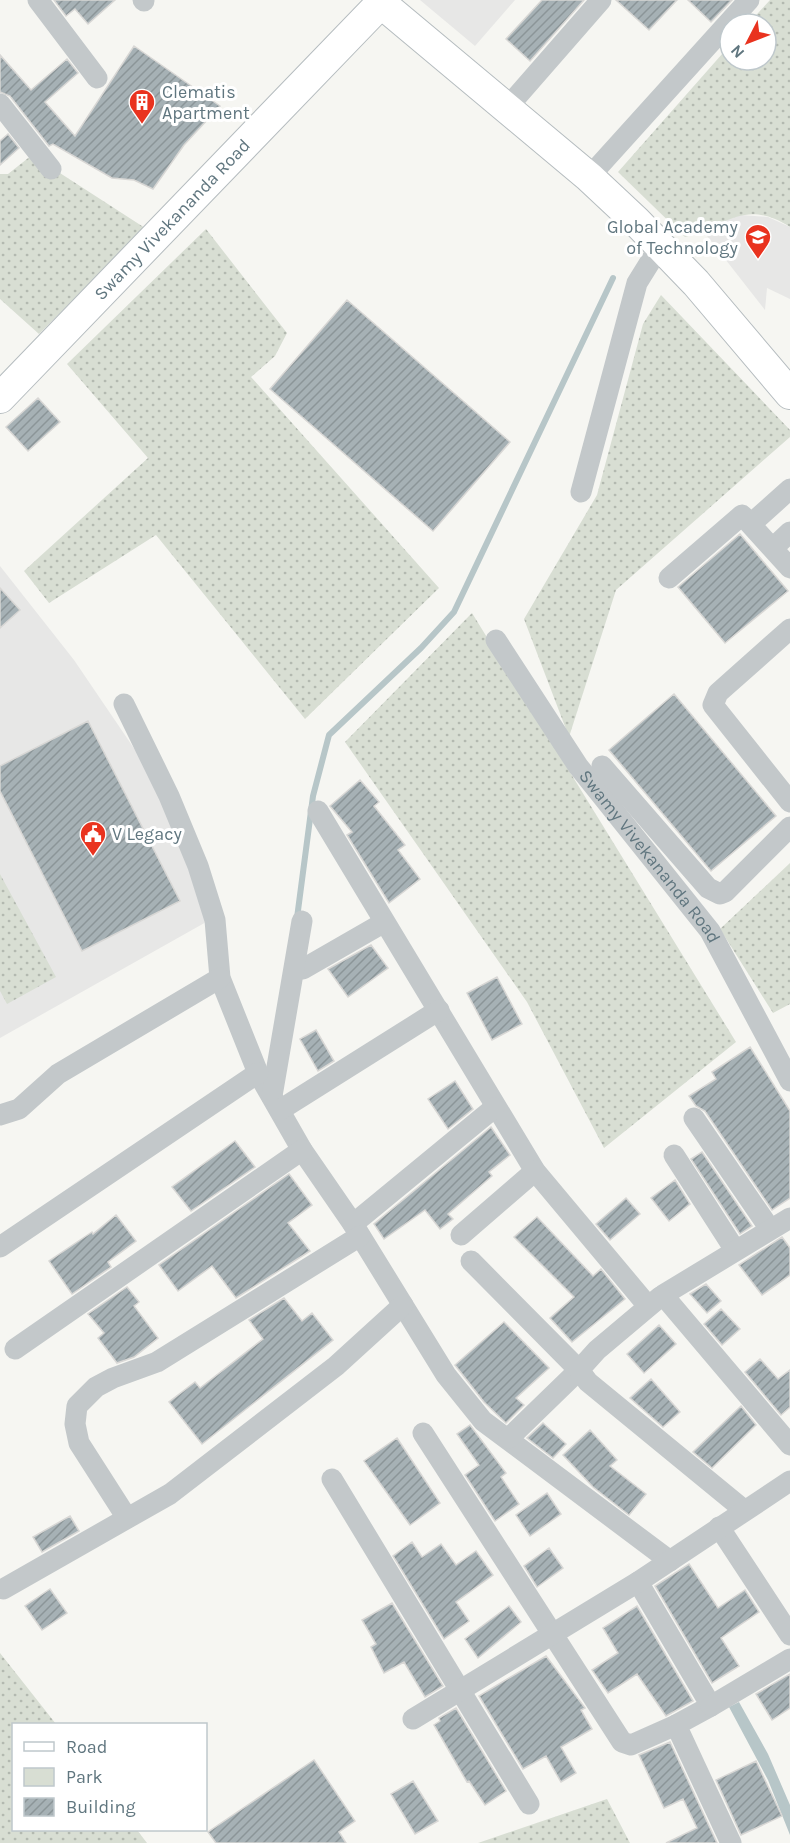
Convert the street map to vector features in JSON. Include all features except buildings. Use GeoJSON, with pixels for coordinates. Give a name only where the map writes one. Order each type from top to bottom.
{"type":"FeatureCollection","features":[{"type":"Feature","properties":{"kind":"street"},"geometry":{"type":"LineString","coordinates":[[38,0],[97,78]]}},
{"type":"Feature","properties":{"kind":"street"},"geometry":{"type":"LineString","coordinates":[[506,110],[601,0]]}},
{"type":"Feature","properties":{"kind":"street"},"geometry":{"type":"LineString","coordinates":[[589,177],[749,0]]}},
{"type":"Feature","properties":{"kind":"street","name":"Swamy Vivekananda Road"},"geometry":{"type":"LineString","coordinates":[[0,398],[380,2],[506,110],[589,177],[696,283],[790,394]]}},
{"type":"Feature","properties":{"kind":"street"},"geometry":{"type":"LineString","coordinates":[[0,104],[51,169]]}},
{"type":"Feature","properties":{"kind":"street"},"geometry":{"type":"LineString","coordinates":[[581,492],[637,283],[660,246]]}},
{"type":"Feature","properties":{"kind":"street"},"geometry":{"type":"LineString","coordinates":[[752,523],[790,489]]}},
{"type":"Feature","properties":{"kind":"street"},"geometry":{"type":"LineString","coordinates":[[669,578],[738,516],[742,515],[752,523],[790,568]]}},
{"type":"Feature","properties":{"kind":"street"},"geometry":{"type":"LineString","coordinates":[[773,548],[790,532]]}},
{"type":"Feature","properties":{"kind":"street"},"geometry":{"type":"LineString","coordinates":[[790,629],[718,693],[712,705],[790,802]]}},
{"type":"Feature","properties":{"kind":"street","name":"Swamy Vivekananda Road"},"geometry":{"type":"LineString","coordinates":[[496,640],[578,766],[710,931],[790,1081]]}},
{"type":"Feature","properties":{"kind":"street"},"geometry":{"type":"LineString","coordinates":[[124,704],[169,796],[198,866],[215,920],[220,978],[258,1073],[302,1149],[357,1230],[446,1375],[483,1421],[509,1438],[670,1561]]}},
{"type":"Feature","properties":{"kind":"street"},"geometry":{"type":"LineString","coordinates":[[602,766],[708,888],[720,894],[725,892],[790,827]]}},
{"type":"Feature","properties":{"kind":"street"},"geometry":{"type":"LineString","coordinates":[[318,811],[383,923],[439,1010],[494,1108],[535,1172],[790,1445]]}},
{"type":"Feature","properties":{"kind":"street"},"geometry":{"type":"LineString","coordinates":[[276,1103],[302,921]]}},
{"type":"Feature","properties":{"kind":"street"},"geometry":{"type":"LineString","coordinates":[[303,969],[383,923]]}},
{"type":"Feature","properties":{"kind":"street"},"geometry":{"type":"LineString","coordinates":[[0,1115],[19,1109],[58,1074],[220,978]]}},
{"type":"Feature","properties":{"kind":"street"},"geometry":{"type":"LineString","coordinates":[[276,1103],[439,1010]]}},
{"type":"Feature","properties":{"kind":"street"},"geometry":{"type":"LineString","coordinates":[[0,1247],[258,1073]]}},
{"type":"Feature","properties":{"kind":"street"},"geometry":{"type":"LineString","coordinates":[[127,1518],[79,1443],[75,1424],[77,1406],[96,1387],[113,1378],[157,1362],[357,1230],[494,1108]]}},
{"type":"Feature","properties":{"kind":"street"},"geometry":{"type":"LineString","coordinates":[[694,1118],[770,1229]]}},
{"type":"Feature","properties":{"kind":"street"},"geometry":{"type":"LineString","coordinates":[[15,1349],[302,1149]]}},
{"type":"Feature","properties":{"kind":"street"},"geometry":{"type":"LineString","coordinates":[[674,1155],[735,1250]]}},
{"type":"Feature","properties":{"kind":"street"},"geometry":{"type":"LineString","coordinates":[[460,1235],[535,1172]]}},
{"type":"Feature","properties":{"kind":"street"},"geometry":{"type":"LineString","coordinates":[[509,1438],[597,1350],[656,1300],[790,1218]]}},
{"type":"Feature","properties":{"kind":"street"},"geometry":{"type":"LineString","coordinates":[[471,1261],[579,1370],[588,1382],[744,1510]]}},
{"type":"Feature","properties":{"kind":"street"},"geometry":{"type":"LineString","coordinates":[[3,1589],[170,1494],[336,1366],[403,1305]]}},
{"type":"Feature","properties":{"kind":"street"},"geometry":{"type":"LineString","coordinates":[[423,1433],[622,1742],[631,1745],[676,1725],[790,1659]]}},
{"type":"Feature","properties":{"kind":"street"},"geometry":{"type":"LineString","coordinates":[[332,1479],[529,1804]]}},
{"type":"Feature","properties":{"kind":"street"},"geometry":{"type":"LineString","coordinates":[[413,1719],[638,1582],[790,1481]]}},
{"type":"Feature","properties":{"kind":"street"},"geometry":{"type":"LineString","coordinates":[[719,1527],[790,1635]]}},
{"type":"Feature","properties":{"kind":"street"},"geometry":{"type":"LineString","coordinates":[[638,1582],[711,1706]]}},
{"type":"Feature","properties":{"kind":"street"},"geometry":{"type":"LineString","coordinates":[[676,1725],[731,1843]]}},
{"type":"Feature","properties":{"kind":"shaded area"},"geometry":{"type":"Polygon","coordinates":[[[420,0],[515,0],[475,46],[420,0]]]}},
{"type":"Feature","properties":{"kind":"shaded area","name":"Global Academy of Technology"},"geometry":{"type":"Polygon","coordinates":[[[741,215],[768,217],[790,227],[790,299],[767,288],[765,310],[704,232],[728,218],[741,215]]]}},
{"type":"Feature","properties":{"kind":"shaded area","name":"V Legacy"},"geometry":{"type":"Polygon","coordinates":[[[0,566],[74,660],[165,794],[208,921],[0,1038],[0,566]]]}},
{"type":"Feature","properties":{"kind":"shaded area"},"geometry":{"type":"Polygon","coordinates":[[[739,1702],[768,1754],[790,1805],[790,1835],[768,1780],[729,1707],[739,1702]]]}},
{"type":"Feature","properties":{"kind":"green space"},"geometry":{"type":"Polygon","coordinates":[[[770,0],[790,0],[790,227],[760,215],[748,215],[736,217],[685,237],[618,172],[718,59],[718,72],[778,72],[778,12],[759,12],[770,0]]]}},
{"type":"Feature","properties":{"kind":"green space"},"geometry":{"type":"Polygon","coordinates":[[[32,155],[145,228],[39,334],[0,299],[0,174],[8,174],[32,155]]]}},
{"type":"Feature","properties":{"kind":"green space"},"geometry":{"type":"Polygon","coordinates":[[[206,229],[287,333],[275,356],[251,377],[439,588],[305,719],[156,535],[49,603],[24,571],[148,458],[67,364],[206,229]]]}},
{"type":"Feature","properties":{"kind":"green space"},"geometry":{"type":"Polygon","coordinates":[[[661,295],[790,430],[790,437],[616,590],[569,737],[524,619],[597,495],[643,324],[661,295]]]}},
{"type":"Feature","properties":{"kind":"green space"},"geometry":{"type":"Polygon","coordinates":[[[472,613],[736,1042],[604,1148],[527,1002],[345,742],[472,613]]]}},
{"type":"Feature","properties":{"kind":"green space"},"geometry":{"type":"Polygon","coordinates":[[[790,863],[790,1004],[773,1013],[720,929],[790,863]]]}},
{"type":"Feature","properties":{"kind":"green space"},"geometry":{"type":"Polygon","coordinates":[[[0,874],[56,977],[7,1004],[0,991],[0,874]]]}},
{"type":"Feature","properties":{"kind":"green space"},"geometry":{"type":"Polygon","coordinates":[[[0,1653],[55,1723],[12,1723],[12,1831],[138,1831],[147,1843],[0,1843],[0,1653]]]}},
{"type":"Feature","properties":{"kind":"green space"},"geometry":{"type":"Polygon","coordinates":[[[607,1799],[630,1843],[478,1843],[607,1799]]]}},
{"type":"Feature","properties":{"kind":"waterway"},"geometry":{"type":"LineString","coordinates":[[297,918],[313,796],[329,735],[421,648],[454,612],[613,278]]}},
{"type":"Feature","properties":{"kind":"place","name":"Clematis Apartment"},"geometry":{"type":"Point","coordinates":[142,125]}},
{"type":"Feature","properties":{"kind":"place","name":"Global Academy of Technology"},"geometry":{"type":"Point","coordinates":[758,260]}},
{"type":"Feature","properties":{"kind":"place","name":"V Legacy"},"geometry":{"type":"Point","coordinates":[93,857]}}]}
